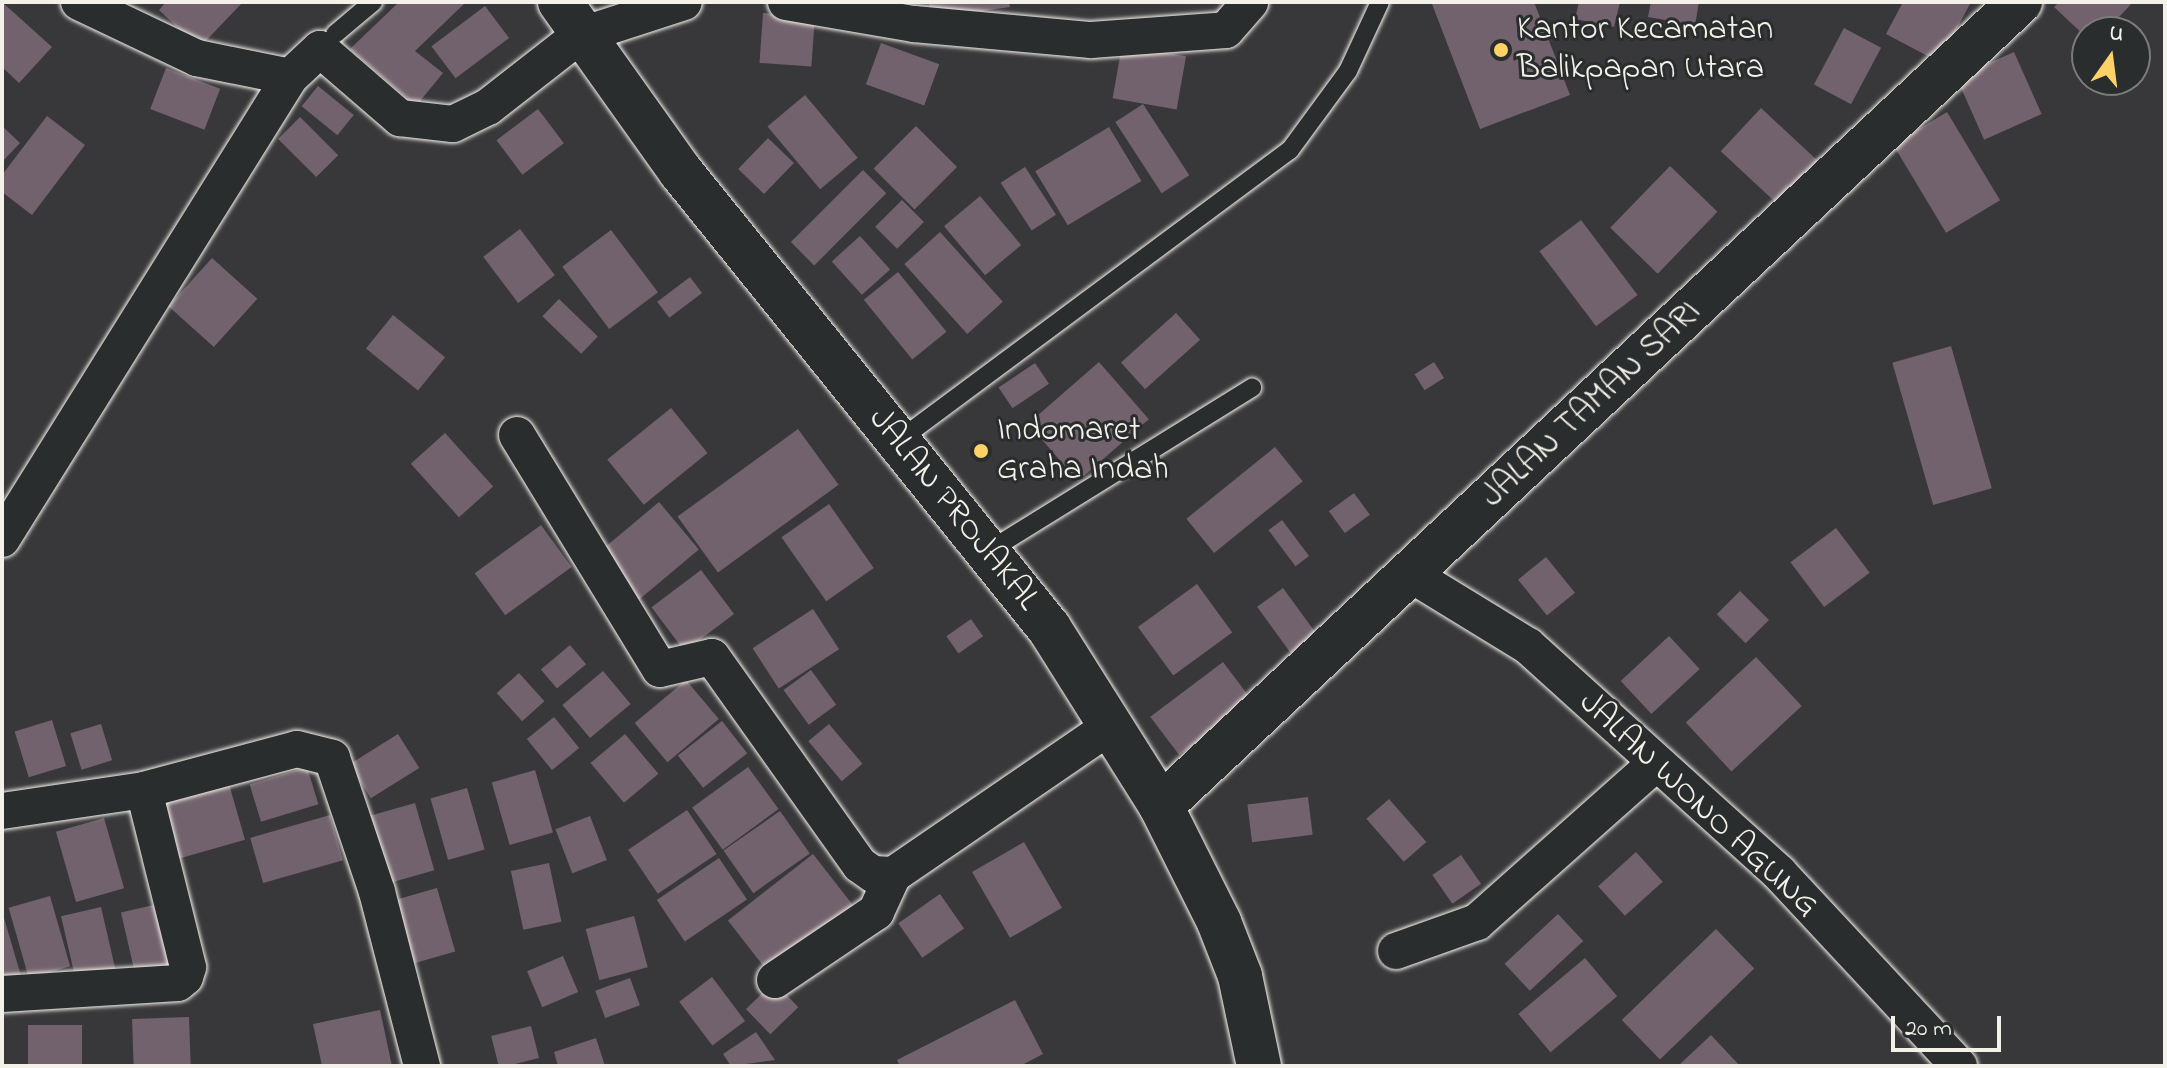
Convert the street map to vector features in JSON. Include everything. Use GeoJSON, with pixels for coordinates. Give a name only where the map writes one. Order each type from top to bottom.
{"type":"FeatureCollection","features":[{"type":"Feature","properties":{"kind":"main road","name":"JALAN TAMAN SARI"},"geometry":{"type":"LineString","coordinates":[[1161,806],[1412,575],[1999,7]]}},
{"type":"Feature","properties":{"kind":"main road","name":"JALAN PROJAKAL"},"geometry":{"type":"LineString","coordinates":[[570,19],[898,441],[1049,628],[1161,806],[1240,976],[1259,1066]]}},
{"type":"Feature","properties":{"kind":"street"},"geometry":{"type":"LineString","coordinates":[[79,2],[197,58],[290,77]]}},
{"type":"Feature","properties":{"kind":"street"},"geometry":{"type":"LineString","coordinates":[[2,539],[290,77],[320,49],[400,118],[453,124],[488,107],[570,19],[684,2]]}},
{"type":"Feature","properties":{"kind":"street"},"geometry":{"type":"LineString","coordinates":[[786,2],[914,24],[1091,40],[1226,30],[1250,2]]}},
{"type":"Feature","properties":{"kind":"street"},"geometry":{"type":"LineString","coordinates":[[517,435],[660,669],[712,657],[860,865],[893,875]]}},
{"type":"Feature","properties":{"kind":"street","name":"JALAN WONO AGUNG"},"geometry":{"type":"LineString","coordinates":[[1412,575],[1528,646],[1779,873],[1959,1066]]}},
{"type":"Feature","properties":{"kind":"street"},"geometry":{"type":"LineString","coordinates":[[775,980],[876,912],[893,875],[1109,727]]}},
{"type":"Feature","properties":{"kind":"street"},"geometry":{"type":"LineString","coordinates":[[2,811],[144,790],[297,749],[332,758],[377,892],[422,1066]]}},
{"type":"Feature","properties":{"kind":"street"},"geometry":{"type":"LineString","coordinates":[[1396,951],[1477,922],[1655,764]]}},
{"type":"Feature","properties":{"kind":"street"},"geometry":{"type":"LineString","coordinates":[[2,994],[178,983],[185,977],[144,790]]}},
{"type":"Feature","properties":{"kind":"lane"},"geometry":{"type":"LineString","coordinates":[[335,34],[373,2]]}},
{"type":"Feature","properties":{"kind":"lane"},"geometry":{"type":"LineString","coordinates":[[898,441],[1290,150],[1348,71],[1380,2]]}},
{"type":"Feature","properties":{"kind":"lane"},"geometry":{"type":"LineString","coordinates":[[987,552],[1252,388]]}},
{"type":"Feature","properties":{"kind":"building"},"geometry":{"type":"Polygon","coordinates":[[[2,2],[52,47],[19,83],[2,67],[2,2]]]}},
{"type":"Feature","properties":{"kind":"building"},"geometry":{"type":"Polygon","coordinates":[[[166,2],[243,2],[199,48],[159,10],[166,2]]]}},
{"type":"Feature","properties":{"kind":"building"},"geometry":{"type":"Polygon","coordinates":[[[399,2],[464,4],[415,51],[443,73],[416,106],[350,49],[399,2]]]}},
{"type":"Feature","properties":{"kind":"building"},"geometry":{"type":"Polygon","coordinates":[[[929,2],[1009,2],[1010,7],[931,18],[929,2]]]}},
{"type":"Feature","properties":{"kind":"building","name":"Kantor Kecamatan Balikpapan Utara"},"geometry":{"type":"Polygon","coordinates":[[[1534,2],[1570,95],[1480,129],[1432,4],[1534,2]]]}},
{"type":"Feature","properties":{"kind":"building"},"geometry":{"type":"Polygon","coordinates":[[[1579,2],[1620,2],[1614,27],[1575,19],[1579,2]]]}},
{"type":"Feature","properties":{"kind":"building"},"geometry":{"type":"Polygon","coordinates":[[[1651,2],[1699,2],[1695,25],[1648,17],[1651,2]]]}},
{"type":"Feature","properties":{"kind":"building"},"geometry":{"type":"Polygon","coordinates":[[[1903,2],[1971,2],[1939,62],[1886,34],[1903,2]]]}},
{"type":"Feature","properties":{"kind":"building"},"geometry":{"type":"Polygon","coordinates":[[[2059,2],[2133,2],[2120,16],[2071,16],[2071,23],[2054,7],[2059,2]]]}},
{"type":"Feature","properties":{"kind":"building"},"geometry":{"type":"Polygon","coordinates":[[[485,6],[509,38],[456,78],[431,46],[485,6]]]}},
{"type":"Feature","properties":{"kind":"building"},"geometry":{"type":"Polygon","coordinates":[[[763,13],[815,17],[811,67],[760,63],[763,13]]]}},
{"type":"Feature","properties":{"kind":"building"},"geometry":{"type":"Polygon","coordinates":[[[1844,28],[1881,48],[1851,104],[1814,85],[1844,28]]]}},
{"type":"Feature","properties":{"kind":"building"},"geometry":{"type":"Polygon","coordinates":[[[881,43],[939,64],[924,106],[866,84],[881,43]]]}},
{"type":"Feature","properties":{"kind":"building"},"geometry":{"type":"Polygon","coordinates":[[[1122,45],[1186,56],[1177,109],[1113,98],[1122,45]]]}},
{"type":"Feature","properties":{"kind":"building"},"geometry":{"type":"Polygon","coordinates":[[[2014,52],[2042,114],[1984,140],[1956,78],[2014,52]]]}},
{"type":"Feature","properties":{"kind":"building"},"geometry":{"type":"Polygon","coordinates":[[[166,68],[220,89],[204,130],[150,109],[166,68]]]}},
{"type":"Feature","properties":{"kind":"building"},"geometry":{"type":"Polygon","coordinates":[[[318,86],[354,115],[337,135],[302,106],[318,86]]]}},
{"type":"Feature","properties":{"kind":"building"},"geometry":{"type":"Polygon","coordinates":[[[805,95],[858,158],[820,189],[767,126],[805,95]]]}},
{"type":"Feature","properties":{"kind":"building"},"geometry":{"type":"Polygon","coordinates":[[[1143,104],[1189,175],[1162,193],[1115,122],[1143,104]]]}},
{"type":"Feature","properties":{"kind":"building"},"geometry":{"type":"Polygon","coordinates":[[[1761,108],[1820,163],[1779,206],[1721,151],[1761,108]]]}},
{"type":"Feature","properties":{"kind":"building"},"geometry":{"type":"Polygon","coordinates":[[[538,109],[564,143],[522,175],[496,140],[538,109]]]}},
{"type":"Feature","properties":{"kind":"building"},"geometry":{"type":"Polygon","coordinates":[[[1947,112],[2000,200],[1946,233],[1893,144],[1947,112]]]}},
{"type":"Feature","properties":{"kind":"building"},"geometry":{"type":"Polygon","coordinates":[[[47,116],[85,145],[32,215],[2,192],[2,175],[47,116]]]}},
{"type":"Feature","properties":{"kind":"building"},"geometry":{"type":"Polygon","coordinates":[[[300,117],[338,155],[316,177],[278,139],[300,117]]]}},
{"type":"Feature","properties":{"kind":"building"},"geometry":{"type":"Polygon","coordinates":[[[2,126],[20,143],[2,162],[2,126]]]}},
{"type":"Feature","properties":{"kind":"building"},"geometry":{"type":"Polygon","coordinates":[[[916,126],[957,167],[915,209],[874,168],[916,126]]]}},
{"type":"Feature","properties":{"kind":"building"},"geometry":{"type":"Polygon","coordinates":[[[1109,127],[1141,181],[1068,225],[1035,171],[1109,127]]]}},
{"type":"Feature","properties":{"kind":"building"},"geometry":{"type":"Polygon","coordinates":[[[768,138],[794,163],[764,194],[738,169],[768,138]]]}},
{"type":"Feature","properties":{"kind":"building"},"geometry":{"type":"Polygon","coordinates":[[[1670,166],[1717,212],[1658,274],[1610,228],[1670,166]]]}},
{"type":"Feature","properties":{"kind":"building"},"geometry":{"type":"Polygon","coordinates":[[[1025,167],[1056,215],[1032,231],[1001,183],[1025,167]]]}},
{"type":"Feature","properties":{"kind":"building"},"geometry":{"type":"Polygon","coordinates":[[[863,170],[886,193],[814,265],[791,242],[863,170]]]}},
{"type":"Feature","properties":{"kind":"building"},"geometry":{"type":"Polygon","coordinates":[[[980,196],[1021,245],[985,275],[944,226],[980,196]]]}},
{"type":"Feature","properties":{"kind":"building"},"geometry":{"type":"Polygon","coordinates":[[[902,200],[924,222],[897,249],[875,227],[902,200]]]}},
{"type":"Feature","properties":{"kind":"building"},"geometry":{"type":"Polygon","coordinates":[[[1581,220],[1638,295],[1596,326],[1539,251],[1581,220]]]}},
{"type":"Feature","properties":{"kind":"building"},"geometry":{"type":"Polygon","coordinates":[[[520,229],[555,275],[518,303],[483,257],[520,229]]]}},
{"type":"Feature","properties":{"kind":"building"},"geometry":{"type":"Polygon","coordinates":[[[611,230],[658,292],[609,329],[562,267],[611,230]]]}},
{"type":"Feature","properties":{"kind":"building"},"geometry":{"type":"Polygon","coordinates":[[[940,232],[1003,302],[967,334],[904,264],[940,232]]]}},
{"type":"Feature","properties":{"kind":"building"},"geometry":{"type":"Polygon","coordinates":[[[860,236],[890,269],[862,295],[832,261],[860,236]]]}},
{"type":"Feature","properties":{"kind":"building"},"geometry":{"type":"Polygon","coordinates":[[[212,258],[257,299],[214,347],[169,306],[212,258]]]}},
{"type":"Feature","properties":{"kind":"building"},"geometry":{"type":"Polygon","coordinates":[[[898,272],[946,332],[912,360],[864,300],[898,272]]]}},
{"type":"Feature","properties":{"kind":"building"},"geometry":{"type":"Polygon","coordinates":[[[690,277],[702,293],[669,318],[657,302],[690,277]]]}},
{"type":"Feature","properties":{"kind":"building"},"geometry":{"type":"Polygon","coordinates":[[[559,299],[598,337],[581,354],[542,316],[559,299]]]}},
{"type":"Feature","properties":{"kind":"building"},"geometry":{"type":"Polygon","coordinates":[[[1176,313],[1200,340],[1145,389],[1121,363],[1176,313]]]}},
{"type":"Feature","properties":{"kind":"building"},"geometry":{"type":"Polygon","coordinates":[[[393,315],[445,357],[418,391],[366,348],[393,315]]]}},
{"type":"Feature","properties":{"kind":"building"},"geometry":{"type":"Polygon","coordinates":[[[1951,346],[1992,488],[1933,505],[1892,363],[1951,346]]]}},
{"type":"Feature","properties":{"kind":"building"},"geometry":{"type":"Polygon","coordinates":[[[1099,362],[1149,419],[1078,481],[1028,424],[1099,362]]]}},
{"type":"Feature","properties":{"kind":"building"},"geometry":{"type":"Polygon","coordinates":[[[1434,362],[1444,378],[1425,390],[1414,374],[1434,362]]]}},
{"type":"Feature","properties":{"kind":"building"},"geometry":{"type":"Polygon","coordinates":[[[1035,363],[1049,384],[1013,408],[999,388],[1035,363]]]}},
{"type":"Feature","properties":{"kind":"building"},"geometry":{"type":"Polygon","coordinates":[[[671,408],[708,453],[644,505],[607,460],[671,408]]]}},
{"type":"Feature","properties":{"kind":"building"},"geometry":{"type":"Polygon","coordinates":[[[798,429],[839,485],[718,572],[677,517],[798,429]]]}},
{"type":"Feature","properties":{"kind":"building"},"geometry":{"type":"Polygon","coordinates":[[[445,433],[493,487],[459,517],[411,464],[445,433]]]}},
{"type":"Feature","properties":{"kind":"building"},"geometry":{"type":"Polygon","coordinates":[[[1275,447],[1303,481],[1214,553],[1186,519],[1275,447]]]}},
{"type":"Feature","properties":{"kind":"building"},"geometry":{"type":"Polygon","coordinates":[[[1354,493],[1370,515],[1345,533],[1329,511],[1354,493]]]}},
{"type":"Feature","properties":{"kind":"building"},"geometry":{"type":"Polygon","coordinates":[[[659,502],[699,549],[635,603],[595,555],[659,502]]]}},
{"type":"Feature","properties":{"kind":"building"},"geometry":{"type":"Polygon","coordinates":[[[829,504],[874,568],[826,601],[781,537],[829,504]]]}},
{"type":"Feature","properties":{"kind":"building"},"geometry":{"type":"Polygon","coordinates":[[[1282,520],[1309,556],[1296,566],[1268,530],[1282,520]]]}},
{"type":"Feature","properties":{"kind":"building"},"geometry":{"type":"Polygon","coordinates":[[[541,525],[572,567],[505,615],[475,573],[541,525]]]}},
{"type":"Feature","properties":{"kind":"building"},"geometry":{"type":"Polygon","coordinates":[[[1836,528],[1870,573],[1824,607],[1790,562],[1836,528]]]}},
{"type":"Feature","properties":{"kind":"building"},"geometry":{"type":"Polygon","coordinates":[[[1546,557],[1575,593],[1547,615],[1518,580],[1546,557]]]}},
{"type":"Feature","properties":{"kind":"building"},"geometry":{"type":"Polygon","coordinates":[[[701,570],[734,614],[685,651],[651,607],[701,570]]]}},
{"type":"Feature","properties":{"kind":"building"},"geometry":{"type":"Polygon","coordinates":[[[1197,584],[1232,633],[1173,675],[1138,627],[1197,584]]]}},
{"type":"Feature","properties":{"kind":"building"},"geometry":{"type":"Polygon","coordinates":[[[1283,588],[1317,634],[1291,653],[1257,607],[1283,588]]]}},
{"type":"Feature","properties":{"kind":"building"},"geometry":{"type":"Polygon","coordinates":[[[1740,591],[1769,620],[1746,643],[1717,614],[1740,591]]]}},
{"type":"Feature","properties":{"kind":"building"},"geometry":{"type":"Polygon","coordinates":[[[813,609],[839,649],[779,688],[753,648],[813,609]]]}},
{"type":"Feature","properties":{"kind":"building"},"geometry":{"type":"Polygon","coordinates":[[[971,619],[983,636],[958,653],[946,636],[971,619]]]}},
{"type":"Feature","properties":{"kind":"building"},"geometry":{"type":"Polygon","coordinates":[[[1669,636],[1700,669],[1651,714],[1621,681],[1669,636]]]}},
{"type":"Feature","properties":{"kind":"building"},"geometry":{"type":"Polygon","coordinates":[[[570,645],[586,664],[557,689],[541,669],[570,645]]]}},
{"type":"Feature","properties":{"kind":"building"},"geometry":{"type":"Polygon","coordinates":[[[1756,657],[1802,706],[1731,771],[1686,722],[1756,657]]]}},
{"type":"Feature","properties":{"kind":"building"},"geometry":{"type":"Polygon","coordinates":[[[1223,662],[1252,700],[1179,755],[1150,717],[1223,662]]]}},
{"type":"Feature","properties":{"kind":"building"},"geometry":{"type":"Polygon","coordinates":[[[811,670],[836,705],[809,725],[783,690],[811,670]]]}},
{"type":"Feature","properties":{"kind":"building"},"geometry":{"type":"Polygon","coordinates":[[[603,671],[631,704],[590,738],[562,705],[603,671]]]}},
{"type":"Feature","properties":{"kind":"building"},"geometry":{"type":"Polygon","coordinates":[[[519,673],[544,701],[522,721],[497,693],[519,673]]]}},
{"type":"Feature","properties":{"kind":"building"},"geometry":{"type":"Polygon","coordinates":[[[686,680],[719,719],[667,762],[635,723],[686,680]]]}},
{"type":"Feature","properties":{"kind":"building"},"geometry":{"type":"Polygon","coordinates":[[[554,717],[579,748],[552,770],[527,739],[554,717]]]}},
{"type":"Feature","properties":{"kind":"building"},"geometry":{"type":"Polygon","coordinates":[[[52,720],[66,766],[29,777],[15,731],[52,720]]]}},
{"type":"Feature","properties":{"kind":"building"},"geometry":{"type":"Polygon","coordinates":[[[722,721],[747,753],[703,788],[678,755],[722,721]]]}},
{"type":"Feature","properties":{"kind":"building"},"geometry":{"type":"Polygon","coordinates":[[[101,724],[112,760],[82,770],[70,733],[101,724]]]}},
{"type":"Feature","properties":{"kind":"building"},"geometry":{"type":"Polygon","coordinates":[[[829,724],[862,764],[842,781],[808,741],[829,724]]]}},
{"type":"Feature","properties":{"kind":"building"},"geometry":{"type":"Polygon","coordinates":[[[398,734],[419,768],[371,798],[350,764],[398,734]]]}},
{"type":"Feature","properties":{"kind":"building"},"geometry":{"type":"Polygon","coordinates":[[[625,734],[658,774],[624,803],[591,763],[625,734]]]}},
{"type":"Feature","properties":{"kind":"building"},"geometry":{"type":"Polygon","coordinates":[[[307,767],[318,804],[261,822],[250,785],[307,767]]]}},
{"type":"Feature","properties":{"kind":"building"},"geometry":{"type":"Polygon","coordinates":[[[748,767],[779,809],[723,850],[692,808],[748,767]]]}},
{"type":"Feature","properties":{"kind":"building"},"geometry":{"type":"Polygon","coordinates":[[[535,770],[553,832],[510,845],[492,782],[535,770]]]}},
{"type":"Feature","properties":{"kind":"building"},"geometry":{"type":"Polygon","coordinates":[[[229,784],[245,840],[178,859],[162,803],[229,784]]]}},
{"type":"Feature","properties":{"kind":"building"},"geometry":{"type":"Polygon","coordinates":[[[467,788],[485,850],[448,860],[430,798],[467,788]]]}},
{"type":"Feature","properties":{"kind":"building"},"geometry":{"type":"Polygon","coordinates":[[[1308,797],[1313,835],[1252,842],[1247,804],[1308,797]]]}},
{"type":"Feature","properties":{"kind":"building"},"geometry":{"type":"Polygon","coordinates":[[[1389,799],[1426,842],[1404,862],[1366,819],[1389,799]]]}},
{"type":"Feature","properties":{"kind":"building"},"geometry":{"type":"Polygon","coordinates":[[[415,803],[434,870],[384,885],[365,817],[415,803]]]}},
{"type":"Feature","properties":{"kind":"building"},"geometry":{"type":"Polygon","coordinates":[[[687,810],[717,854],[658,894],[628,850],[687,810]]]}},
{"type":"Feature","properties":{"kind":"building"},"geometry":{"type":"Polygon","coordinates":[[[780,811],[810,854],[753,893],[723,851],[780,811]]]}},
{"type":"Feature","properties":{"kind":"building"},"geometry":{"type":"Polygon","coordinates":[[[330,815],[343,860],[263,883],[250,838],[330,815]]]}},
{"type":"Feature","properties":{"kind":"building"},"geometry":{"type":"Polygon","coordinates":[[[590,816],[607,860],[572,873],[555,829],[590,816]]]}},
{"type":"Feature","properties":{"kind":"building"},"geometry":{"type":"Polygon","coordinates":[[[104,818],[124,888],[76,902],[56,832],[104,818]]]}},
{"type":"Feature","properties":{"kind":"building"},"geometry":{"type":"Polygon","coordinates":[[[1024,842],[1062,908],[1010,938],[972,872],[1024,842]]]}},
{"type":"Feature","properties":{"kind":"building"},"geometry":{"type":"Polygon","coordinates":[[[1636,852],[1663,882],[1625,916],[1598,886],[1636,852]]]}},
{"type":"Feature","properties":{"kind":"building"},"geometry":{"type":"Polygon","coordinates":[[[813,854],[861,915],[776,982],[728,920],[813,854]]]}},
{"type":"Feature","properties":{"kind":"building"},"geometry":{"type":"Polygon","coordinates":[[[1461,855],[1481,884],[1452,904],[1432,875],[1461,855]]]}},
{"type":"Feature","properties":{"kind":"building"},"geometry":{"type":"Polygon","coordinates":[[[719,858],[747,899],[685,941],[657,900],[719,858]]]}},
{"type":"Feature","properties":{"kind":"building"},"geometry":{"type":"Polygon","coordinates":[[[549,863],[561,922],[523,930],[511,871],[549,863]]]}},
{"type":"Feature","properties":{"kind":"building"},"geometry":{"type":"Polygon","coordinates":[[[437,888],[455,951],[409,965],[391,901],[437,888]]]}},
{"type":"Feature","properties":{"kind":"building"},"geometry":{"type":"Polygon","coordinates":[[[940,894],[964,928],[922,958],[898,923],[940,894]]]}},
{"type":"Feature","properties":{"kind":"building"},"geometry":{"type":"Polygon","coordinates":[[[50,896],[70,966],[29,978],[9,908],[50,896]]]}},
{"type":"Feature","properties":{"kind":"building"},"geometry":{"type":"Polygon","coordinates":[[[158,904],[174,974],[137,983],[121,913],[158,904]]]}},
{"type":"Feature","properties":{"kind":"building"},"geometry":{"type":"Polygon","coordinates":[[[101,907],[116,970],[76,980],[61,916],[101,907]]]}},
{"type":"Feature","properties":{"kind":"building"},"geometry":{"type":"Polygon","coordinates":[[[2,911],[21,976],[2,981],[2,911]]]}},
{"type":"Feature","properties":{"kind":"building"},"geometry":{"type":"Polygon","coordinates":[[[1558,914],[1583,941],[1530,991],[1505,964],[1558,914]]]}},
{"type":"Feature","properties":{"kind":"building"},"geometry":{"type":"Polygon","coordinates":[[[634,916],[648,967],[599,980],[586,929],[634,916]]]}},
{"type":"Feature","properties":{"kind":"building"},"geometry":{"type":"Polygon","coordinates":[[[1716,929],[1754,969],[1660,1060],[1622,1020],[1716,929]]]}},
{"type":"Feature","properties":{"kind":"building"},"geometry":{"type":"Polygon","coordinates":[[[563,956],[578,992],[542,1007],[527,971],[563,956]]]}},
{"type":"Feature","properties":{"kind":"building"},"geometry":{"type":"Polygon","coordinates":[[[1585,958],[1617,996],[1550,1052],[1518,1014],[1585,958]]]}},
{"type":"Feature","properties":{"kind":"building"},"geometry":{"type":"Polygon","coordinates":[[[712,977],[745,1021],[712,1046],[679,1002],[712,977]]]}},
{"type":"Feature","properties":{"kind":"building"},"geometry":{"type":"Polygon","coordinates":[[[630,978],[640,1005],[605,1018],[595,991],[630,978]]]}},
{"type":"Feature","properties":{"kind":"building"},"geometry":{"type":"Polygon","coordinates":[[[774,982],[798,1007],[770,1034],[746,1009],[774,982]]]}},
{"type":"Feature","properties":{"kind":"building"},"geometry":{"type":"Polygon","coordinates":[[[1015,1000],[1043,1054],[1020,1066],[900,1066],[897,1060],[1015,1000]]]}},
{"type":"Feature","properties":{"kind":"building"},"geometry":{"type":"Polygon","coordinates":[[[380,1010],[392,1066],[322,1066],[313,1024],[380,1010]]]}},
{"type":"Feature","properties":{"kind":"building"},"geometry":{"type":"Polygon","coordinates":[[[189,1017],[191,1066],[134,1066],[132,1019],[189,1017]]]}},
{"type":"Feature","properties":{"kind":"building"},"geometry":{"type":"Polygon","coordinates":[[[28,1025],[82,1025],[82,1066],[28,1066],[28,1025]]]}},
{"type":"Feature","properties":{"kind":"building"},"geometry":{"type":"Polygon","coordinates":[[[531,1026],[539,1058],[499,1066],[491,1036],[531,1026]]]}},
{"type":"Feature","properties":{"kind":"building"},"geometry":{"type":"Polygon","coordinates":[[[756,1032],[775,1060],[731,1066],[723,1054],[756,1032]]]}},
{"type":"Feature","properties":{"kind":"building"},"geometry":{"type":"Polygon","coordinates":[[[1711,1035],[1740,1066],[1678,1066],[1711,1035]]]}},
{"type":"Feature","properties":{"kind":"building"},"geometry":{"type":"Polygon","coordinates":[[[596,1038],[605,1066],[558,1066],[554,1052],[596,1038]]]}},
{"type":"Feature","properties":{"kind":"place","name":"Kantor Kecamatan Balikpapan Utara"},"geometry":{"type":"Point","coordinates":[1501,50]}},
{"type":"Feature","properties":{"kind":"place","name":"Indomaret Graha Indah"},"geometry":{"type":"Point","coordinates":[981,451]}}]}
